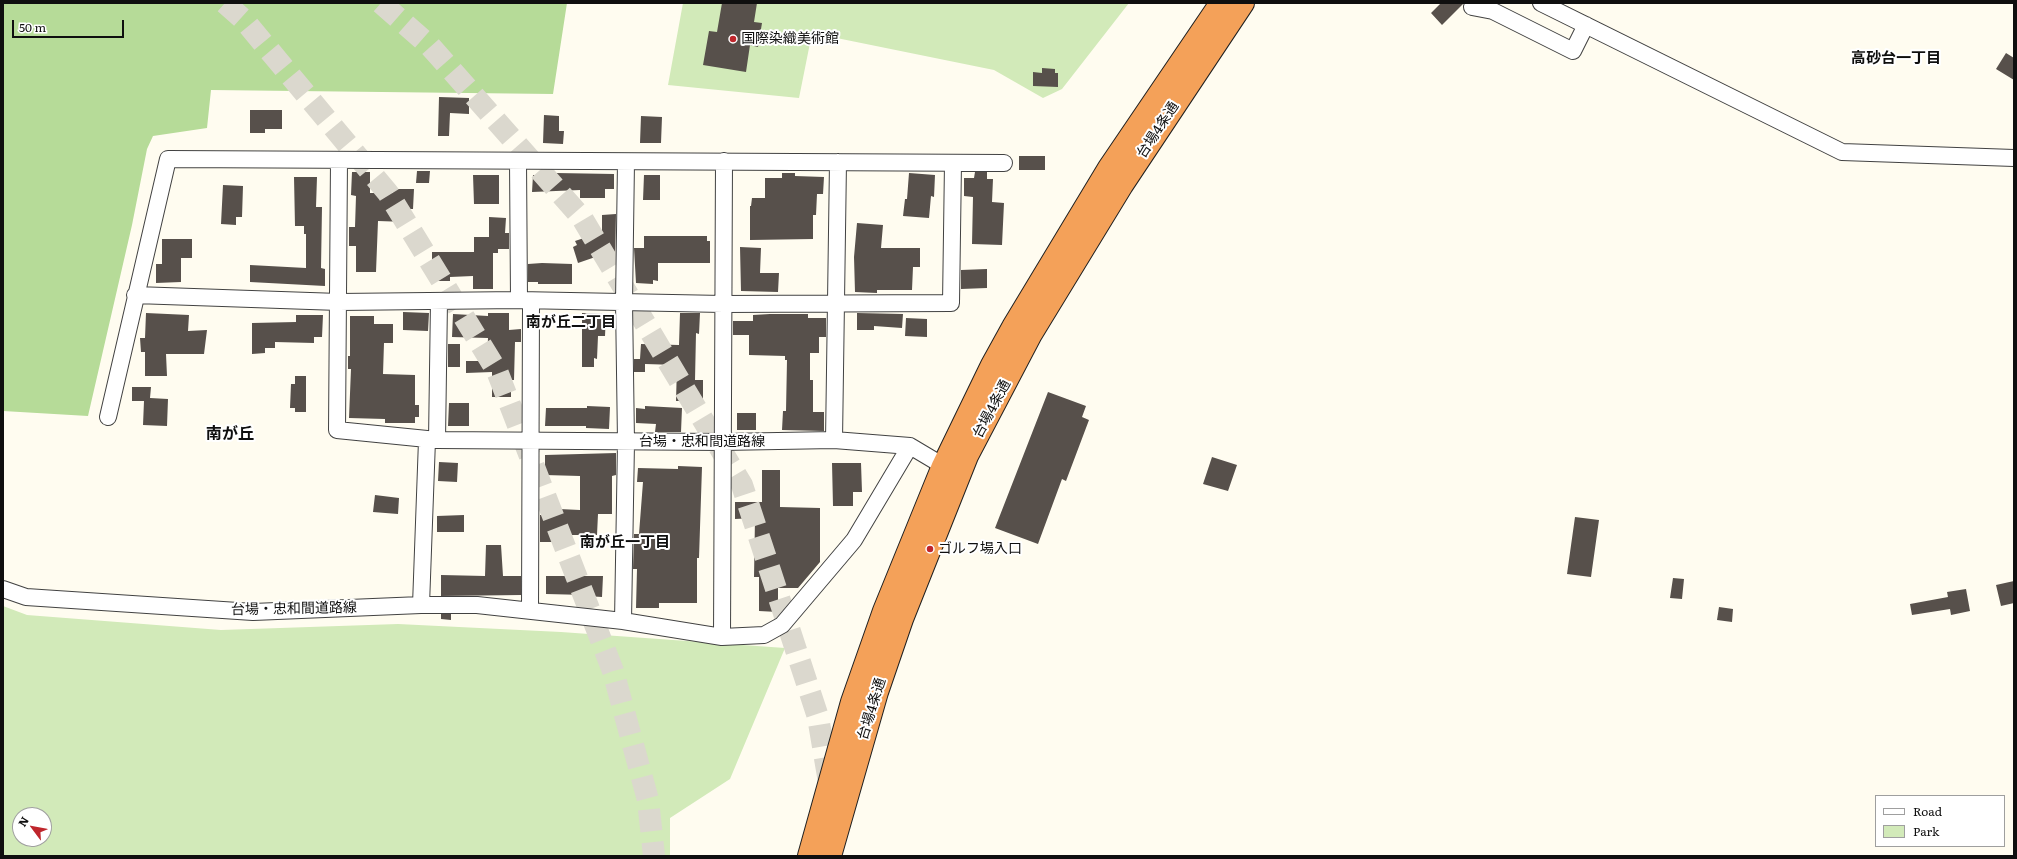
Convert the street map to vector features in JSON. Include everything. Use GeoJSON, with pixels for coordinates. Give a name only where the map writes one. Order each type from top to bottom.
{"type":"FeatureCollection","features":[{"type":"Feature","properties":{"kind":"highway","name":"台場4条通"},"geometry":{"type":"LineString","coordinates":[[830,856],[877,692],[951,470],[992,365],[1013,327],[1109,168],[1221,3]]}},
{"type":"Feature","properties":{"kind":"highway","name":"台場4条通"},"geometry":{"type":"LineString","coordinates":[[809,856],[827,789],[862,674],[884,611],[951,470],[1031,334],[1122,185],[1243,3]]}},
{"type":"Feature","properties":{"kind":"street"},"geometry":{"type":"LineString","coordinates":[[1541,3],[1842,152],[2014,158]]}},
{"type":"Feature","properties":{"kind":"street"},"geometry":{"type":"LineString","coordinates":[[1472,7],[1493,10],[1573,51],[1586,26]]}},
{"type":"Feature","properties":{"kind":"street"},"geometry":{"type":"LineString","coordinates":[[108,417],[135,295],[168,158],[626,162],[724,161],[1004,163]]}},
{"type":"Feature","properties":{"kind":"street"},"geometry":{"type":"LineString","coordinates":[[339,160],[339,302]]}},
{"type":"Feature","properties":{"kind":"street"},"geometry":{"type":"LineString","coordinates":[[518,161],[530,440],[530,610]]}},
{"type":"Feature","properties":{"kind":"street"},"geometry":{"type":"LineString","coordinates":[[722,637],[724,161]]}},
{"type":"Feature","properties":{"kind":"street"},"geometry":{"type":"LineString","coordinates":[[623,621],[626,442],[624,302],[626,162]]}},
{"type":"Feature","properties":{"kind":"street"},"geometry":{"type":"LineString","coordinates":[[834,440],[838,162]]}},
{"type":"Feature","properties":{"kind":"street"},"geometry":{"type":"LineString","coordinates":[[135,295],[339,302],[525,301],[724,304],[836,302],[951,303],[953,163]]}},
{"type":"Feature","properties":{"kind":"street"},"geometry":{"type":"LineString","coordinates":[[421,605],[432,440],[439,301]]}},
{"type":"Feature","properties":{"kind":"street","name":"台場・忠和間道路線"},"geometry":{"type":"LineString","coordinates":[[339,302],[337,430],[432,440],[722,442],[834,440],[910,446],[951,470]]}},
{"type":"Feature","properties":{"kind":"street","name":"台場・忠和間道路線"},"geometry":{"type":"LineString","coordinates":[[3,589],[26,597],[252,612],[421,605],[477,605],[623,621],[722,637],[764,635],[782,625],[854,540],[910,446]]}},
{"type":"Feature","properties":{"kind":"green space"},"geometry":{"type":"Polygon","coordinates":[[[3,3],[567,3],[553,94],[211,90],[207,128],[153,136],[147,149],[132,225],[88,416],[3,411],[3,3]]]}},
{"type":"Feature","properties":{"kind":"green space"},"geometry":{"type":"Polygon","coordinates":[[[683,3],[1129,3],[1062,89],[1043,98],[994,70],[812,33],[799,98],[668,85],[683,3]]]}},
{"type":"Feature","properties":{"kind":"green space"},"geometry":{"type":"Polygon","coordinates":[[[3,606],[27,615],[221,630],[398,624],[561,632],[785,648],[730,779],[670,818],[670,856],[3,856],[3,606]]]}},
{"type":"Feature","properties":{"kind":"building","name":"国際染織美術館"},"geometry":{"type":"Polygon","coordinates":[[[722,3],[757,3],[754,22],[762,23],[758,47],[750,45],[746,72],[703,65],[709,31],[717,32],[722,3]]]}},
{"type":"Feature","properties":{"kind":"building"},"geometry":{"type":"Polygon","coordinates":[[[1441,3],[1464,3],[1442,25],[1431,13],[1441,3]]]}},
{"type":"Feature","properties":{"kind":"building"},"geometry":{"type":"Polygon","coordinates":[[[2006,53],[2014,58],[2014,80],[1996,69],[2006,53]]]}},
{"type":"Feature","properties":{"kind":"building"},"geometry":{"type":"Polygon","coordinates":[[[1042,68],[1055,69],[1055,73],[1058,73],[1058,87],[1033,86],[1033,72],[1042,73],[1042,68]]]}},
{"type":"Feature","properties":{"kind":"building"},"geometry":{"type":"Polygon","coordinates":[[[439,97],[469,98],[469,114],[450,113],[449,136],[438,136],[439,97]]]}},
{"type":"Feature","properties":{"kind":"building"},"geometry":{"type":"Polygon","coordinates":[[[250,110],[282,110],[282,129],[265,129],[265,133],[250,133],[250,110]]]}},
{"type":"Feature","properties":{"kind":"building"},"geometry":{"type":"Polygon","coordinates":[[[544,115],[559,116],[559,131],[564,131],[563,144],[543,143],[544,115]]]}},
{"type":"Feature","properties":{"kind":"building"},"geometry":{"type":"Polygon","coordinates":[[[641,116],[662,117],[661,143],[640,143],[641,116]]]}},
{"type":"Feature","properties":{"kind":"building"},"geometry":{"type":"Polygon","coordinates":[[[1019,156],[1045,156],[1045,170],[1019,170],[1019,156]]]}},
{"type":"Feature","properties":{"kind":"building"},"geometry":{"type":"Polygon","coordinates":[[[417,171],[430,171],[429,183],[416,183],[417,171]]]}},
{"type":"Feature","properties":{"kind":"building"},"geometry":{"type":"Polygon","coordinates":[[[352,172],[370,172],[370,193],[393,193],[393,189],[414,189],[413,209],[407,209],[407,222],[378,221],[376,272],[356,272],[356,246],[349,246],[349,227],[355,227],[356,196],[351,195],[352,172]]]}},
{"type":"Feature","properties":{"kind":"building"},"geometry":{"type":"Polygon","coordinates":[[[975,172],[987,172],[987,179],[993,179],[992,202],[1004,203],[1002,245],[972,244],[973,197],[964,196],[964,178],[974,178],[975,172]]]}},
{"type":"Feature","properties":{"kind":"building"},"geometry":{"type":"Polygon","coordinates":[[[556,173],[614,174],[614,189],[605,189],[605,198],[580,198],[580,190],[532,192],[533,175],[556,175],[556,173]]]}},
{"type":"Feature","properties":{"kind":"building"},"geometry":{"type":"Polygon","coordinates":[[[782,173],[795,173],[795,176],[824,177],[823,194],[817,194],[816,215],[813,215],[813,239],[750,240],[750,206],[752,198],[765,198],[765,178],[782,178],[782,173]]]}},
{"type":"Feature","properties":{"kind":"building"},"geometry":{"type":"Polygon","coordinates":[[[909,173],[935,175],[934,197],[931,196],[929,218],[903,216],[905,199],[907,199],[909,173]]]}},
{"type":"Feature","properties":{"kind":"building"},"geometry":{"type":"Polygon","coordinates":[[[473,175],[499,175],[499,204],[474,204],[473,175]]]}},
{"type":"Feature","properties":{"kind":"building"},"geometry":{"type":"Polygon","coordinates":[[[644,175],[660,175],[660,200],[643,200],[644,175]]]}},
{"type":"Feature","properties":{"kind":"building"},"geometry":{"type":"Polygon","coordinates":[[[294,177],[317,177],[316,207],[322,207],[321,268],[325,269],[325,286],[250,282],[250,265],[306,268],[306,234],[304,234],[304,226],[295,226],[294,177]]]}},
{"type":"Feature","properties":{"kind":"building"},"geometry":{"type":"Polygon","coordinates":[[[223,185],[243,186],[242,217],[236,217],[236,225],[221,224],[223,185]]]}},
{"type":"Feature","properties":{"kind":"building"},"geometry":{"type":"Polygon","coordinates":[[[616,214],[615,263],[604,263],[604,254],[578,263],[573,247],[577,245],[575,241],[602,232],[602,215],[616,214]]]}},
{"type":"Feature","properties":{"kind":"building"},"geometry":{"type":"Polygon","coordinates":[[[489,217],[506,218],[505,233],[509,233],[509,249],[498,249],[498,253],[493,253],[493,289],[473,289],[473,276],[450,277],[450,281],[432,281],[432,252],[474,252],[474,237],[489,237],[489,217]]]}},
{"type":"Feature","properties":{"kind":"building"},"geometry":{"type":"Polygon","coordinates":[[[857,223],[883,225],[881,248],[920,248],[920,267],[913,267],[912,290],[877,290],[877,293],[855,292],[854,257],[857,223]]]}},
{"type":"Feature","properties":{"kind":"building"},"geometry":{"type":"Polygon","coordinates":[[[644,236],[707,236],[707,241],[710,241],[710,263],[658,263],[658,281],[653,280],[653,284],[636,283],[634,248],[644,248],[644,236]]]}},
{"type":"Feature","properties":{"kind":"building"},"geometry":{"type":"Polygon","coordinates":[[[162,239],[192,239],[192,258],[181,258],[181,282],[156,283],[156,264],[162,264],[162,239]]]}},
{"type":"Feature","properties":{"kind":"building"},"geometry":{"type":"Polygon","coordinates":[[[740,247],[761,248],[760,273],[779,273],[778,292],[741,291],[740,247]]]}},
{"type":"Feature","properties":{"kind":"building"},"geometry":{"type":"Polygon","coordinates":[[[528,264],[572,264],[572,284],[538,284],[538,282],[528,282],[528,264]]]}},
{"type":"Feature","properties":{"kind":"building"},"geometry":{"type":"Polygon","coordinates":[[[987,269],[987,288],[961,289],[961,270],[987,269]]]}},
{"type":"Feature","properties":{"kind":"building"},"geometry":{"type":"Polygon","coordinates":[[[403,312],[429,313],[428,331],[403,330],[403,312]]]}},
{"type":"Feature","properties":{"kind":"building"},"geometry":{"type":"Polygon","coordinates":[[[146,313],[189,315],[188,331],[207,330],[204,354],[166,354],[167,376],[145,376],[145,352],[141,352],[140,338],[145,338],[146,313]]]}},
{"type":"Feature","properties":{"kind":"building"},"geometry":{"type":"Polygon","coordinates":[[[488,313],[509,313],[509,330],[521,329],[521,342],[515,342],[514,380],[511,380],[511,397],[492,397],[492,372],[466,373],[466,361],[487,361],[488,338],[452,337],[453,314],[488,316],[488,313]]]}},
{"type":"Feature","properties":{"kind":"building"},"geometry":{"type":"Polygon","coordinates":[[[582,313],[606,314],[605,336],[598,336],[597,359],[594,358],[594,367],[582,367],[582,313]]]}},
{"type":"Feature","properties":{"kind":"building"},"geometry":{"type":"Polygon","coordinates":[[[680,313],[700,313],[699,334],[696,333],[695,380],[703,380],[703,401],[676,401],[677,365],[645,364],[645,372],[634,372],[634,359],[640,359],[641,344],[679,345],[680,313]]]}},
{"type":"Feature","properties":{"kind":"building"},"geometry":{"type":"Polygon","coordinates":[[[857,313],[903,314],[902,328],[874,326],[874,330],[857,330],[857,313]]]}},
{"type":"Feature","properties":{"kind":"building"},"geometry":{"type":"Polygon","coordinates":[[[808,314],[808,318],[826,318],[826,337],[819,337],[819,353],[810,353],[810,380],[813,380],[813,412],[824,412],[824,431],[782,430],[783,411],[786,411],[787,360],[785,360],[785,356],[749,355],[749,335],[733,335],[733,321],[753,321],[753,315],[808,314]]]}},
{"type":"Feature","properties":{"kind":"building"},"geometry":{"type":"Polygon","coordinates":[[[296,315],[323,315],[322,337],[314,337],[314,343],[275,342],[275,348],[265,348],[265,353],[252,354],[252,323],[296,322],[296,315]]]}},
{"type":"Feature","properties":{"kind":"building"},"geometry":{"type":"Polygon","coordinates":[[[350,316],[374,316],[374,324],[393,324],[393,343],[384,343],[383,374],[415,375],[415,405],[419,405],[419,417],[415,417],[415,423],[385,423],[385,419],[349,418],[351,369],[348,369],[348,356],[350,356],[350,316]]]}},
{"type":"Feature","properties":{"kind":"building"},"geometry":{"type":"Polygon","coordinates":[[[906,318],[927,319],[927,337],[905,336],[906,318]]]}},
{"type":"Feature","properties":{"kind":"building"},"geometry":{"type":"Polygon","coordinates":[[[448,344],[460,344],[460,367],[448,367],[448,344]]]}},
{"type":"Feature","properties":{"kind":"building"},"geometry":{"type":"Polygon","coordinates":[[[295,376],[306,376],[306,412],[295,412],[295,408],[290,408],[291,384],[295,384],[295,376]]]}},
{"type":"Feature","properties":{"kind":"building"},"geometry":{"type":"Polygon","coordinates":[[[132,387],[151,387],[150,398],[168,399],[167,426],[143,425],[144,401],[132,401],[132,387]]]}},
{"type":"Feature","properties":{"kind":"building"},"geometry":{"type":"Polygon","coordinates":[[[1048,392],[1086,406],[1082,417],[1089,420],[1066,481],[1062,479],[1038,544],[995,528],[1048,392]]]}},
{"type":"Feature","properties":{"kind":"building"},"geometry":{"type":"Polygon","coordinates":[[[449,403],[469,403],[469,426],[448,426],[449,403]]]}},
{"type":"Feature","properties":{"kind":"building"},"geometry":{"type":"Polygon","coordinates":[[[587,406],[610,407],[609,429],[586,428],[586,426],[545,426],[546,408],[587,408],[587,406]]]}},
{"type":"Feature","properties":{"kind":"building"},"geometry":{"type":"Polygon","coordinates":[[[645,406],[682,408],[681,432],[655,432],[656,424],[636,423],[636,408],[645,409],[645,406]]]}},
{"type":"Feature","properties":{"kind":"building"},"geometry":{"type":"Polygon","coordinates":[[[737,413],[756,413],[756,430],[737,430],[737,413]]]}},
{"type":"Feature","properties":{"kind":"building"},"geometry":{"type":"Polygon","coordinates":[[[616,453],[616,475],[612,476],[612,514],[598,514],[597,535],[567,535],[567,538],[553,538],[553,542],[540,542],[540,515],[558,515],[559,509],[580,510],[580,476],[545,475],[545,455],[616,453]]]}},
{"type":"Feature","properties":{"kind":"building"},"geometry":{"type":"Polygon","coordinates":[[[1212,457],[1237,465],[1228,491],[1203,484],[1212,457]]]}},
{"type":"Feature","properties":{"kind":"building"},"geometry":{"type":"Polygon","coordinates":[[[439,462],[458,463],[457,482],[438,481],[439,462]]]}},
{"type":"Feature","properties":{"kind":"building"},"geometry":{"type":"Polygon","coordinates":[[[832,463],[861,463],[862,492],[853,492],[853,506],[833,506],[832,463]]]}},
{"type":"Feature","properties":{"kind":"building"},"geometry":{"type":"Polygon","coordinates":[[[678,466],[702,467],[699,558],[697,558],[697,603],[659,603],[659,608],[636,608],[637,569],[633,569],[634,534],[639,534],[643,482],[637,482],[638,468],[678,469],[678,466]]]}},
{"type":"Feature","properties":{"kind":"building"},"geometry":{"type":"Polygon","coordinates":[[[762,470],[780,470],[780,507],[820,508],[820,562],[798,588],[778,588],[778,612],[759,611],[759,577],[754,577],[755,518],[735,519],[735,502],[762,502],[762,470]]]}},
{"type":"Feature","properties":{"kind":"building"},"geometry":{"type":"Polygon","coordinates":[[[375,495],[399,498],[398,514],[373,512],[375,495]]]}},
{"type":"Feature","properties":{"kind":"building"},"geometry":{"type":"Polygon","coordinates":[[[464,515],[464,532],[437,532],[437,516],[464,515]]]}},
{"type":"Feature","properties":{"kind":"building"},"geometry":{"type":"Polygon","coordinates":[[[1575,517],[1599,520],[1591,577],[1567,574],[1575,517]]]}},
{"type":"Feature","properties":{"kind":"building"},"geometry":{"type":"Polygon","coordinates":[[[486,545],[501,545],[503,576],[521,576],[521,595],[441,596],[441,575],[485,576],[486,545]]]}},
{"type":"Feature","properties":{"kind":"building"},"geometry":{"type":"Polygon","coordinates":[[[546,576],[603,576],[602,597],[546,594],[546,576]]]}},
{"type":"Feature","properties":{"kind":"building"},"geometry":{"type":"Polygon","coordinates":[[[1673,578],[1684,579],[1682,599],[1670,598],[1673,578]]]}},
{"type":"Feature","properties":{"kind":"building"},"geometry":{"type":"Polygon","coordinates":[[[2014,581],[2014,603],[2001,606],[1996,585],[2014,581]]]}},
{"type":"Feature","properties":{"kind":"building"},"geometry":{"type":"Polygon","coordinates":[[[1966,589],[1970,611],[1951,615],[1950,609],[1912,615],[1910,604],[1948,597],[1947,592],[1966,589]]]}},
{"type":"Feature","properties":{"kind":"building"},"geometry":{"type":"Polygon","coordinates":[[[1719,607],[1733,609],[1732,622],[1717,620],[1719,607]]]}},
{"type":"Feature","properties":{"kind":"building"},"geometry":{"type":"Polygon","coordinates":[[[441,614],[451,614],[451,620],[441,619],[441,614]]]}},
{"type":"Feature","properties":{"kind":"tunnel"},"geometry":{"type":"LineString","coordinates":[[225,3],[244,20],[388,193],[497,371],[613,671],[648,800],[654,856]]}},
{"type":"Feature","properties":{"kind":"tunnel"},"geometry":{"type":"LineString","coordinates":[[381,3],[430,46],[582,218],[742,485],[818,717],[830,788]]}},
{"type":"Feature","properties":{"kind":"place","name":"国際染織美術館"},"geometry":{"type":"Point","coordinates":[733,39]}},
{"type":"Feature","properties":{"kind":"place","name":"ゴルフ場入口"},"geometry":{"type":"Point","coordinates":[930,549]}},
{"type":"Feature","properties":{"kind":"district","name":"高砂台一丁目"},"geometry":{"type":"Point","coordinates":[1896,59]}},
{"type":"Feature","properties":{"kind":"district","name":"南が丘二丁目"},"geometry":{"type":"Point","coordinates":[571,323]}},
{"type":"Feature","properties":{"kind":"district","name":"南が丘"},"geometry":{"type":"Point","coordinates":[230,434]}},
{"type":"Feature","properties":{"kind":"district","name":"南が丘一丁目"},"geometry":{"type":"Point","coordinates":[625,543]}}]}
